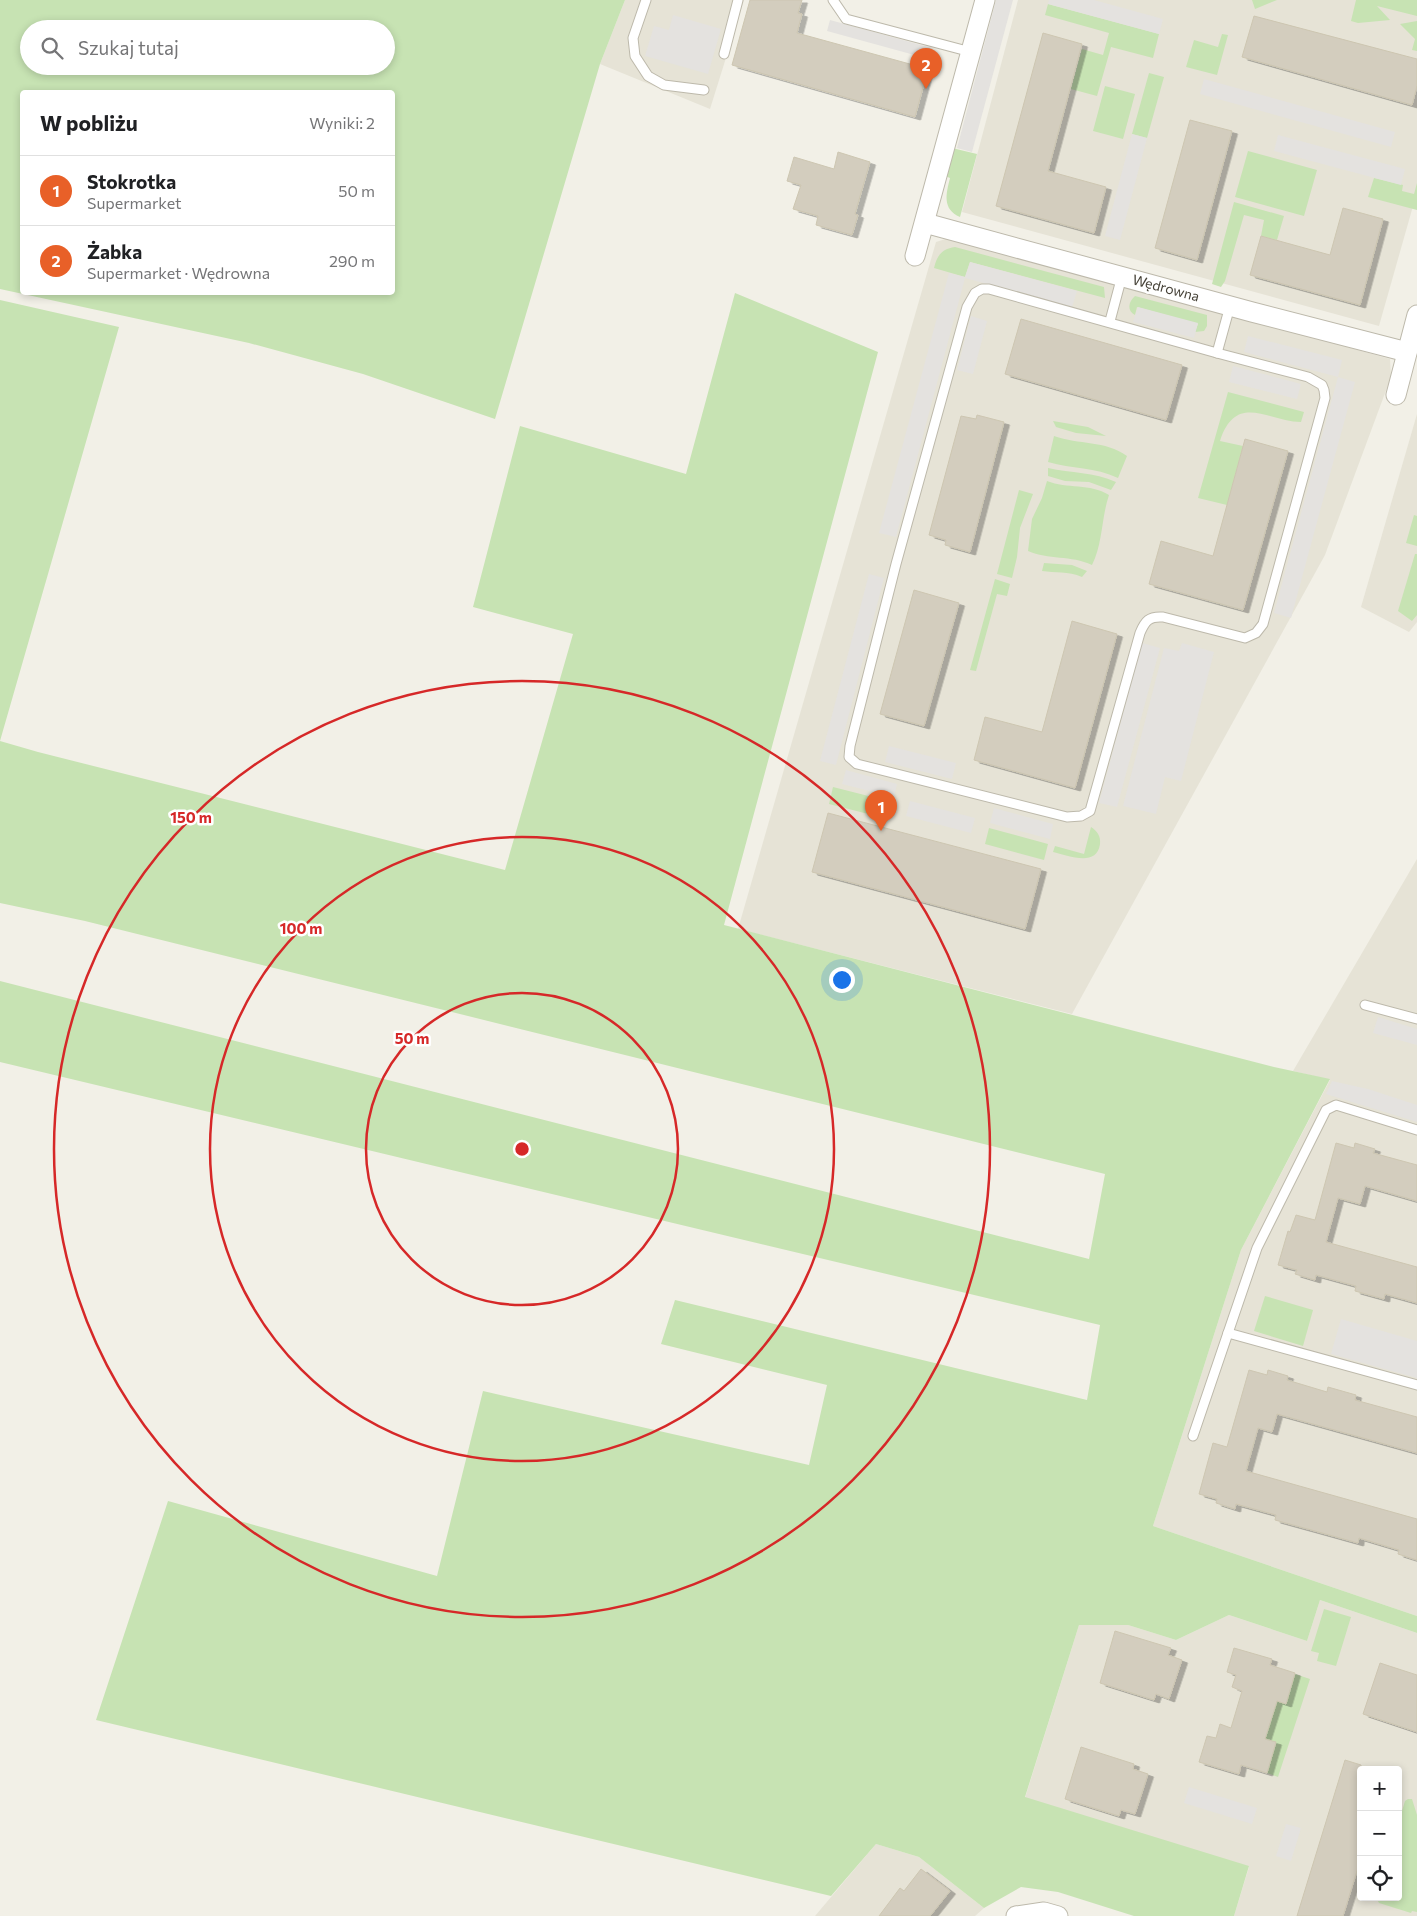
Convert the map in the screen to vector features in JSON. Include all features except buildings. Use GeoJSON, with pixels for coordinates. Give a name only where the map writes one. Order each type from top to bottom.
{"type":"FeatureCollection","features":[{"type":"Feature","properties":{"kind":"street"},"geometry":{"type":"LineString","coordinates":[[915,256],[984,0]]}},
{"type":"Feature","properties":{"kind":"street","name":"Wędrowna"},"geometry":{"type":"LineString","coordinates":[[924,223],[1407,352]]}},
{"type":"Feature","properties":{"kind":"street"},"geometry":{"type":"LineString","coordinates":[[1396,395],[1417,315]]}},
{"type":"Feature","properties":{"kind":"street"},"geometry":{"type":"LineString","coordinates":[[1016,1916],[1044,1912],[1058,1916]]}},
{"type":"Feature","properties":{"kind":"lane"},"geometry":{"type":"LineString","coordinates":[[646,0],[633,38],[635,56],[648,76],[664,85],[704,90]]}},
{"type":"Feature","properties":{"kind":"lane"},"geometry":{"type":"LineString","coordinates":[[724,54],[738,0]]}},
{"type":"Feature","properties":{"kind":"lane"},"geometry":{"type":"LineString","coordinates":[[833,0],[846,19],[970,52]]}},
{"type":"Feature","properties":{"kind":"lane"},"geometry":{"type":"LineString","coordinates":[[1110,322],[1122,276]]}},
{"type":"Feature","properties":{"kind":"lane"},"geometry":{"type":"LineString","coordinates":[[989,288],[1110,322],[1308,377],[1322,385],[1325,398],[1263,624],[1256,634],[1245,638],[1163,617],[1154,616],[1144,622],[1090,811],[1081,816],[1067,818],[854,762],[849,757],[850,746],[896,564],[970,299],[982,289],[989,288]]}},
{"type":"Feature","properties":{"kind":"lane"},"geometry":{"type":"LineString","coordinates":[[1217,353],[1230,306]]}},
{"type":"Feature","properties":{"kind":"lane"},"geometry":{"type":"LineString","coordinates":[[1365,1005],[1417,1020]]}},
{"type":"Feature","properties":{"kind":"lane"},"geometry":{"type":"LineString","coordinates":[[1193,1436],[1257,1248],[1326,1110],[1336,1105],[1417,1130]]}},
{"type":"Feature","properties":{"kind":"lane"},"geometry":{"type":"LineString","coordinates":[[1228,1333],[1417,1385]]}},
{"type":"Feature","properties":{"kind":"shaded area"},"geometry":{"type":"Polygon","coordinates":[[[625,0],[744,0],[710,109],[600,64],[625,0]]]}},
{"type":"Feature","properties":{"kind":"shaded area"},"geometry":{"type":"Polygon","coordinates":[[[996,0],[1013,0],[972,152],[957,148],[996,0]]]}},
{"type":"Feature","properties":{"kind":"shaded area"},"geometry":{"type":"Polygon","coordinates":[[[1018,0],[1417,0],[1417,192],[1379,326],[962,212],[1018,0]]]}},
{"type":"Feature","properties":{"kind":"shaded area"},"geometry":{"type":"Polygon","coordinates":[[[1049,0],[1094,0],[1163,19],[1159,34],[1048,4],[1049,0]]]}},
{"type":"Feature","properties":{"kind":"shaded area"},"geometry":{"type":"Polygon","coordinates":[[[673,15],[721,29],[708,74],[645,56],[654,26],[669,30],[673,15]]]}},
{"type":"Feature","properties":{"kind":"shaded area"},"geometry":{"type":"Polygon","coordinates":[[[830,20],[932,48],[929,59],[827,31],[830,20]]]}},
{"type":"Feature","properties":{"kind":"shaded area"},"geometry":{"type":"Polygon","coordinates":[[[1204,79],[1395,132],[1391,147],[1200,94],[1204,79]]]}},
{"type":"Feature","properties":{"kind":"shaded area"},"geometry":{"type":"Polygon","coordinates":[[[1132,134],[1147,138],[1120,240],[1105,236],[1132,134]]]}},
{"type":"Feature","properties":{"kind":"shaded area"},"geometry":{"type":"Polygon","coordinates":[[[1278,135],[1405,169],[1401,185],[1274,151],[1278,135]]]}},
{"type":"Feature","properties":{"kind":"shaded area"},"geometry":{"type":"Polygon","coordinates":[[[952,237],[1390,359],[1391,377],[1325,555],[1072,1014],[738,929],[936,242],[952,237]]]}},
{"type":"Feature","properties":{"kind":"shaded area"},"geometry":{"type":"Polygon","coordinates":[[[970,262],[1077,291],[1072,307],[965,278],[896,537],[879,533],[949,273],[965,277],[970,262]]]}},
{"type":"Feature","properties":{"kind":"shaded area"},"geometry":{"type":"Polygon","coordinates":[[[1138,307],[1198,323],[1194,338],[1133,322],[1138,307]]]}},
{"type":"Feature","properties":{"kind":"shaded area"},"geometry":{"type":"Polygon","coordinates":[[[971,316],[987,321],[973,374],[957,370],[971,316]]]}},
{"type":"Feature","properties":{"kind":"shaded area"},"geometry":{"type":"Polygon","coordinates":[[[1248,336],[1342,360],[1338,377],[1244,352],[1248,336]]]}},
{"type":"Feature","properties":{"kind":"shaded area"},"geometry":{"type":"Polygon","coordinates":[[[1233,366],[1301,384],[1297,399],[1229,382],[1233,366]]]}},
{"type":"Feature","properties":{"kind":"shaded area"},"geometry":{"type":"Polygon","coordinates":[[[1338,377],[1355,382],[1291,618],[1274,613],[1338,377]]]}},
{"type":"Feature","properties":{"kind":"shaded area"},"geometry":{"type":"Polygon","coordinates":[[[1417,414],[1417,622],[1409,632],[1361,607],[1417,414]]]}},
{"type":"Feature","properties":{"kind":"shaded area"},"geometry":{"type":"Polygon","coordinates":[[[869,574],[884,578],[836,765],[820,761],[869,574]]]}},
{"type":"Feature","properties":{"kind":"shaded area"},"geometry":{"type":"Polygon","coordinates":[[[1142,643],[1160,648],[1117,807],[1099,803],[1142,643]]]}},
{"type":"Feature","properties":{"kind":"shaded area"},"geometry":{"type":"Polygon","coordinates":[[[1182,643],[1214,652],[1181,781],[1165,777],[1156,814],[1123,806],[1164,648],[1179,651],[1182,643]]]}},
{"type":"Feature","properties":{"kind":"shaded area"},"geometry":{"type":"Polygon","coordinates":[[[889,746],[956,763],[952,779],[885,762],[889,746]]]}},
{"type":"Feature","properties":{"kind":"shaded area"},"geometry":{"type":"Polygon","coordinates":[[[846,770],[897,784],[894,797],[842,784],[846,770]]]}},
{"type":"Feature","properties":{"kind":"shaded area"},"geometry":{"type":"Polygon","coordinates":[[[910,801],[975,818],[971,833],[906,816],[910,801]]]}},
{"type":"Feature","properties":{"kind":"shaded area"},"geometry":{"type":"Polygon","coordinates":[[[994,808],[1053,824],[1050,839],[990,823],[994,808]]]}},
{"type":"Feature","properties":{"kind":"shaded area"},"geometry":{"type":"Polygon","coordinates":[[[1417,859],[1417,1616],[1153,1526],[1241,1250],[1330,1080],[1293,1071],[1417,859]]]}},
{"type":"Feature","properties":{"kind":"shaded area"},"geometry":{"type":"Polygon","coordinates":[[[1378,1017],[1417,1029],[1417,1045],[1373,1033],[1378,1017]]]}},
{"type":"Feature","properties":{"kind":"shaded area"},"geometry":{"type":"Polygon","coordinates":[[[1332,1081],[1368,1089],[1417,1105],[1417,1122],[1326,1094],[1332,1081]]]}},
{"type":"Feature","properties":{"kind":"shaded area"},"geometry":{"type":"Polygon","coordinates":[[[1341,1319],[1417,1341],[1417,1378],[1331,1354],[1341,1319]]]}},
{"type":"Feature","properties":{"kind":"shaded area"},"geometry":{"type":"Polygon","coordinates":[[[1320,1600],[1417,1633],[1417,1916],[1234,1916],[1249,1867],[1025,1798],[1079,1625],[1128,1625],[1176,1640],[1229,1615],[1307,1641],[1320,1600]]]}},
{"type":"Feature","properties":{"kind":"shaded area"},"geometry":{"type":"Polygon","coordinates":[[[1189,1787],[1257,1808],[1252,1824],[1184,1803],[1189,1787]]]}},
{"type":"Feature","properties":{"kind":"shaded area"},"geometry":{"type":"Polygon","coordinates":[[[1286,1824],[1301,1828],[1291,1861],[1276,1856],[1286,1824]]]}},
{"type":"Feature","properties":{"kind":"shaded area"},"geometry":{"type":"Polygon","coordinates":[[[876,1844],[919,1857],[984,1908],[975,1916],[815,1916],[876,1844]]]}},
{"type":"Feature","properties":{"kind":"green space"},"geometry":{"type":"Polygon","coordinates":[[[0,0],[625,0],[600,64],[495,419],[363,374],[249,343],[28,295],[395,295],[395,90],[20,90],[20,293],[0,289],[0,0]]]}},
{"type":"Feature","properties":{"kind":"green space"},"geometry":{"type":"Polygon","coordinates":[[[1252,0],[1277,0],[1255,9],[1252,0]]]}},
{"type":"Feature","properties":{"kind":"green space"},"geometry":{"type":"Polygon","coordinates":[[[1356,0],[1417,0],[1417,16],[1377,6],[1390,20],[1358,23],[1351,21],[1356,0]]]}},
{"type":"Feature","properties":{"kind":"green space"},"geometry":{"type":"Polygon","coordinates":[[[1048,4],[1159,34],[1153,58],[1111,47],[1097,96],[1071,89],[1082,49],[1103,55],[1109,33],[1045,15],[1048,4]]]}},
{"type":"Feature","properties":{"kind":"green space"},"geometry":{"type":"Polygon","coordinates":[[[1417,21],[1417,51],[1412,50],[1415,39],[1400,24],[1417,21]]]}},
{"type":"Feature","properties":{"kind":"green space"},"geometry":{"type":"Polygon","coordinates":[[[1222,34],[1228,35],[1217,75],[1186,67],[1194,40],[1218,47],[1222,34]]]}},
{"type":"Feature","properties":{"kind":"green space"},"geometry":{"type":"Polygon","coordinates":[[[1149,73],[1164,77],[1147,138],[1132,134],[1149,73]]]}},
{"type":"Feature","properties":{"kind":"green space"},"geometry":{"type":"Polygon","coordinates":[[[1105,86],[1135,94],[1123,139],[1093,131],[1105,86]]]}},
{"type":"Feature","properties":{"kind":"green space"},"geometry":{"type":"Polygon","coordinates":[[[952,148],[977,154],[960,217],[950,210],[947,200],[950,178],[945,176],[952,148]]]}},
{"type":"Feature","properties":{"kind":"green space"},"geometry":{"type":"Polygon","coordinates":[[[1248,151],[1317,170],[1304,216],[1235,197],[1248,151]]]}},
{"type":"Feature","properties":{"kind":"green space"},"geometry":{"type":"Polygon","coordinates":[[[1374,178],[1403,185],[1402,191],[1414,194],[1417,183],[1417,210],[1368,197],[1374,178]]]}},
{"type":"Feature","properties":{"kind":"green space"},"geometry":{"type":"Polygon","coordinates":[[[1234,202],[1284,216],[1277,240],[1261,236],[1264,220],[1244,215],[1225,281],[1221,287],[1212,284],[1234,202]]]}},
{"type":"Feature","properties":{"kind":"green space"},"geometry":{"type":"Polygon","coordinates":[[[955,247],[1104,287],[1105,298],[970,262],[965,277],[934,268],[941,253],[955,247]]]}},
{"type":"Feature","properties":{"kind":"green space"},"geometry":{"type":"Polygon","coordinates":[[[735,293],[878,352],[724,925],[1274,1067],[1330,1079],[1241,1250],[1153,1526],[1417,1616],[1417,1633],[1320,1600],[1307,1641],[1229,1615],[1176,1640],[1128,1625],[1079,1625],[1025,1797],[1249,1866],[1234,1916],[1134,1916],[1058,1892],[1021,1887],[984,1908],[919,1857],[876,1844],[831,1896],[96,1720],[168,1501],[437,1576],[483,1391],[809,1465],[827,1385],[661,1344],[675,1300],[1087,1400],[1100,1325],[0,1062],[0,981],[1089,1259],[1105,1174],[85,921],[0,903],[0,741],[505,870],[573,634],[473,607],[520,426],[686,474],[735,293]]]}},
{"type":"Feature","properties":{"kind":"green space"},"geometry":{"type":"Polygon","coordinates":[[[1135,296],[1207,315],[1207,326],[1204,331],[1195,332],[1198,324],[1137,307],[1135,315],[1129,306],[1135,296]]]}},
{"type":"Feature","properties":{"kind":"green space"},"geometry":{"type":"Polygon","coordinates":[[[0,300],[119,327],[0,741],[0,300]]]}},
{"type":"Feature","properties":{"kind":"green space"},"geometry":{"type":"Polygon","coordinates":[[[1228,392],[1304,412],[1301,422],[1254,413],[1244,413],[1235,417],[1227,426],[1220,441],[1243,446],[1227,505],[1198,498],[1228,392]]]}},
{"type":"Feature","properties":{"kind":"green space"},"geometry":{"type":"Polygon","coordinates":[[[1053,421],[1088,427],[1106,436],[1076,433],[1056,427],[1053,421]]]}},
{"type":"Feature","properties":{"kind":"green space"},"geometry":{"type":"Polygon","coordinates":[[[1054,436],[1110,447],[1127,456],[1118,478],[1101,472],[1048,462],[1054,436]]]}},
{"type":"Feature","properties":{"kind":"green space"},"geometry":{"type":"Polygon","coordinates":[[[1048,468],[1091,474],[1116,482],[1111,490],[1089,482],[1065,481],[1048,476],[1048,468]]]}},
{"type":"Feature","properties":{"kind":"green space"},"geometry":{"type":"Polygon","coordinates":[[[1047,481],[1062,485],[1086,487],[1109,495],[1096,557],[1092,565],[1076,560],[1043,556],[1028,551],[1032,519],[1042,498],[1047,481]]]}},
{"type":"Feature","properties":{"kind":"green space"},"geometry":{"type":"Polygon","coordinates":[[[1019,490],[1033,494],[1020,528],[1017,557],[1012,578],[997,574],[1019,490]]]}},
{"type":"Feature","properties":{"kind":"green space"},"geometry":{"type":"Polygon","coordinates":[[[1414,515],[1417,516],[1417,546],[1406,543],[1414,515]]]}},
{"type":"Feature","properties":{"kind":"green space"},"geometry":{"type":"Polygon","coordinates":[[[1415,554],[1417,554],[1417,615],[1412,621],[1398,611],[1415,554]]]}},
{"type":"Feature","properties":{"kind":"green space"},"geometry":{"type":"Polygon","coordinates":[[[1044,563],[1072,565],[1087,571],[1082,577],[1067,573],[1042,571],[1044,563]]]}},
{"type":"Feature","properties":{"kind":"green space"},"geometry":{"type":"Polygon","coordinates":[[[995,579],[1010,584],[1007,596],[997,594],[976,671],[970,670],[995,579]]]}},
{"type":"Feature","properties":{"kind":"green space"},"geometry":{"type":"Polygon","coordinates":[[[833,787],[892,802],[888,819],[829,804],[833,787]]]}},
{"type":"Feature","properties":{"kind":"green space"},"geometry":{"type":"Polygon","coordinates":[[[1091,827],[1100,839],[1098,851],[1093,856],[1081,858],[1053,852],[1055,846],[1084,854],[1091,827]]]}},
{"type":"Feature","properties":{"kind":"green space"},"geometry":{"type":"Polygon","coordinates":[[[989,828],[1048,844],[1044,860],[985,844],[989,828]]]}},
{"type":"Feature","properties":{"kind":"green space"},"geometry":{"type":"Polygon","coordinates":[[[1265,1296],[1313,1310],[1303,1346],[1254,1331],[1265,1296]]]}},
{"type":"Feature","properties":{"kind":"green space"},"geometry":{"type":"Polygon","coordinates":[[[1324,1609],[1351,1617],[1336,1666],[1317,1661],[1319,1653],[1311,1651],[1324,1609]]]}},
{"type":"Feature","properties":{"kind":"green space"},"geometry":{"type":"Polygon","coordinates":[[[1295,1674],[1310,1679],[1278,1777],[1267,1773],[1276,1743],[1265,1739],[1277,1701],[1286,1703],[1295,1674]]]}},
{"type":"Feature","properties":{"kind":"green space"},"geometry":{"type":"Polygon","coordinates":[[[1412,1799],[1417,1815],[1417,1912],[1412,1911],[1411,1913],[1379,1903],[1378,1901],[1402,1901],[1402,1811],[1405,1801],[1412,1799]]]}},
{"type":"Feature","properties":{"kind":"place","name":"Żabka"},"geometry":{"type":"Point","coordinates":[926,89]}},
{"type":"Feature","properties":{"kind":"place","name":"Stokrotka"},"geometry":{"type":"Point","coordinates":[881,831]}}]}
